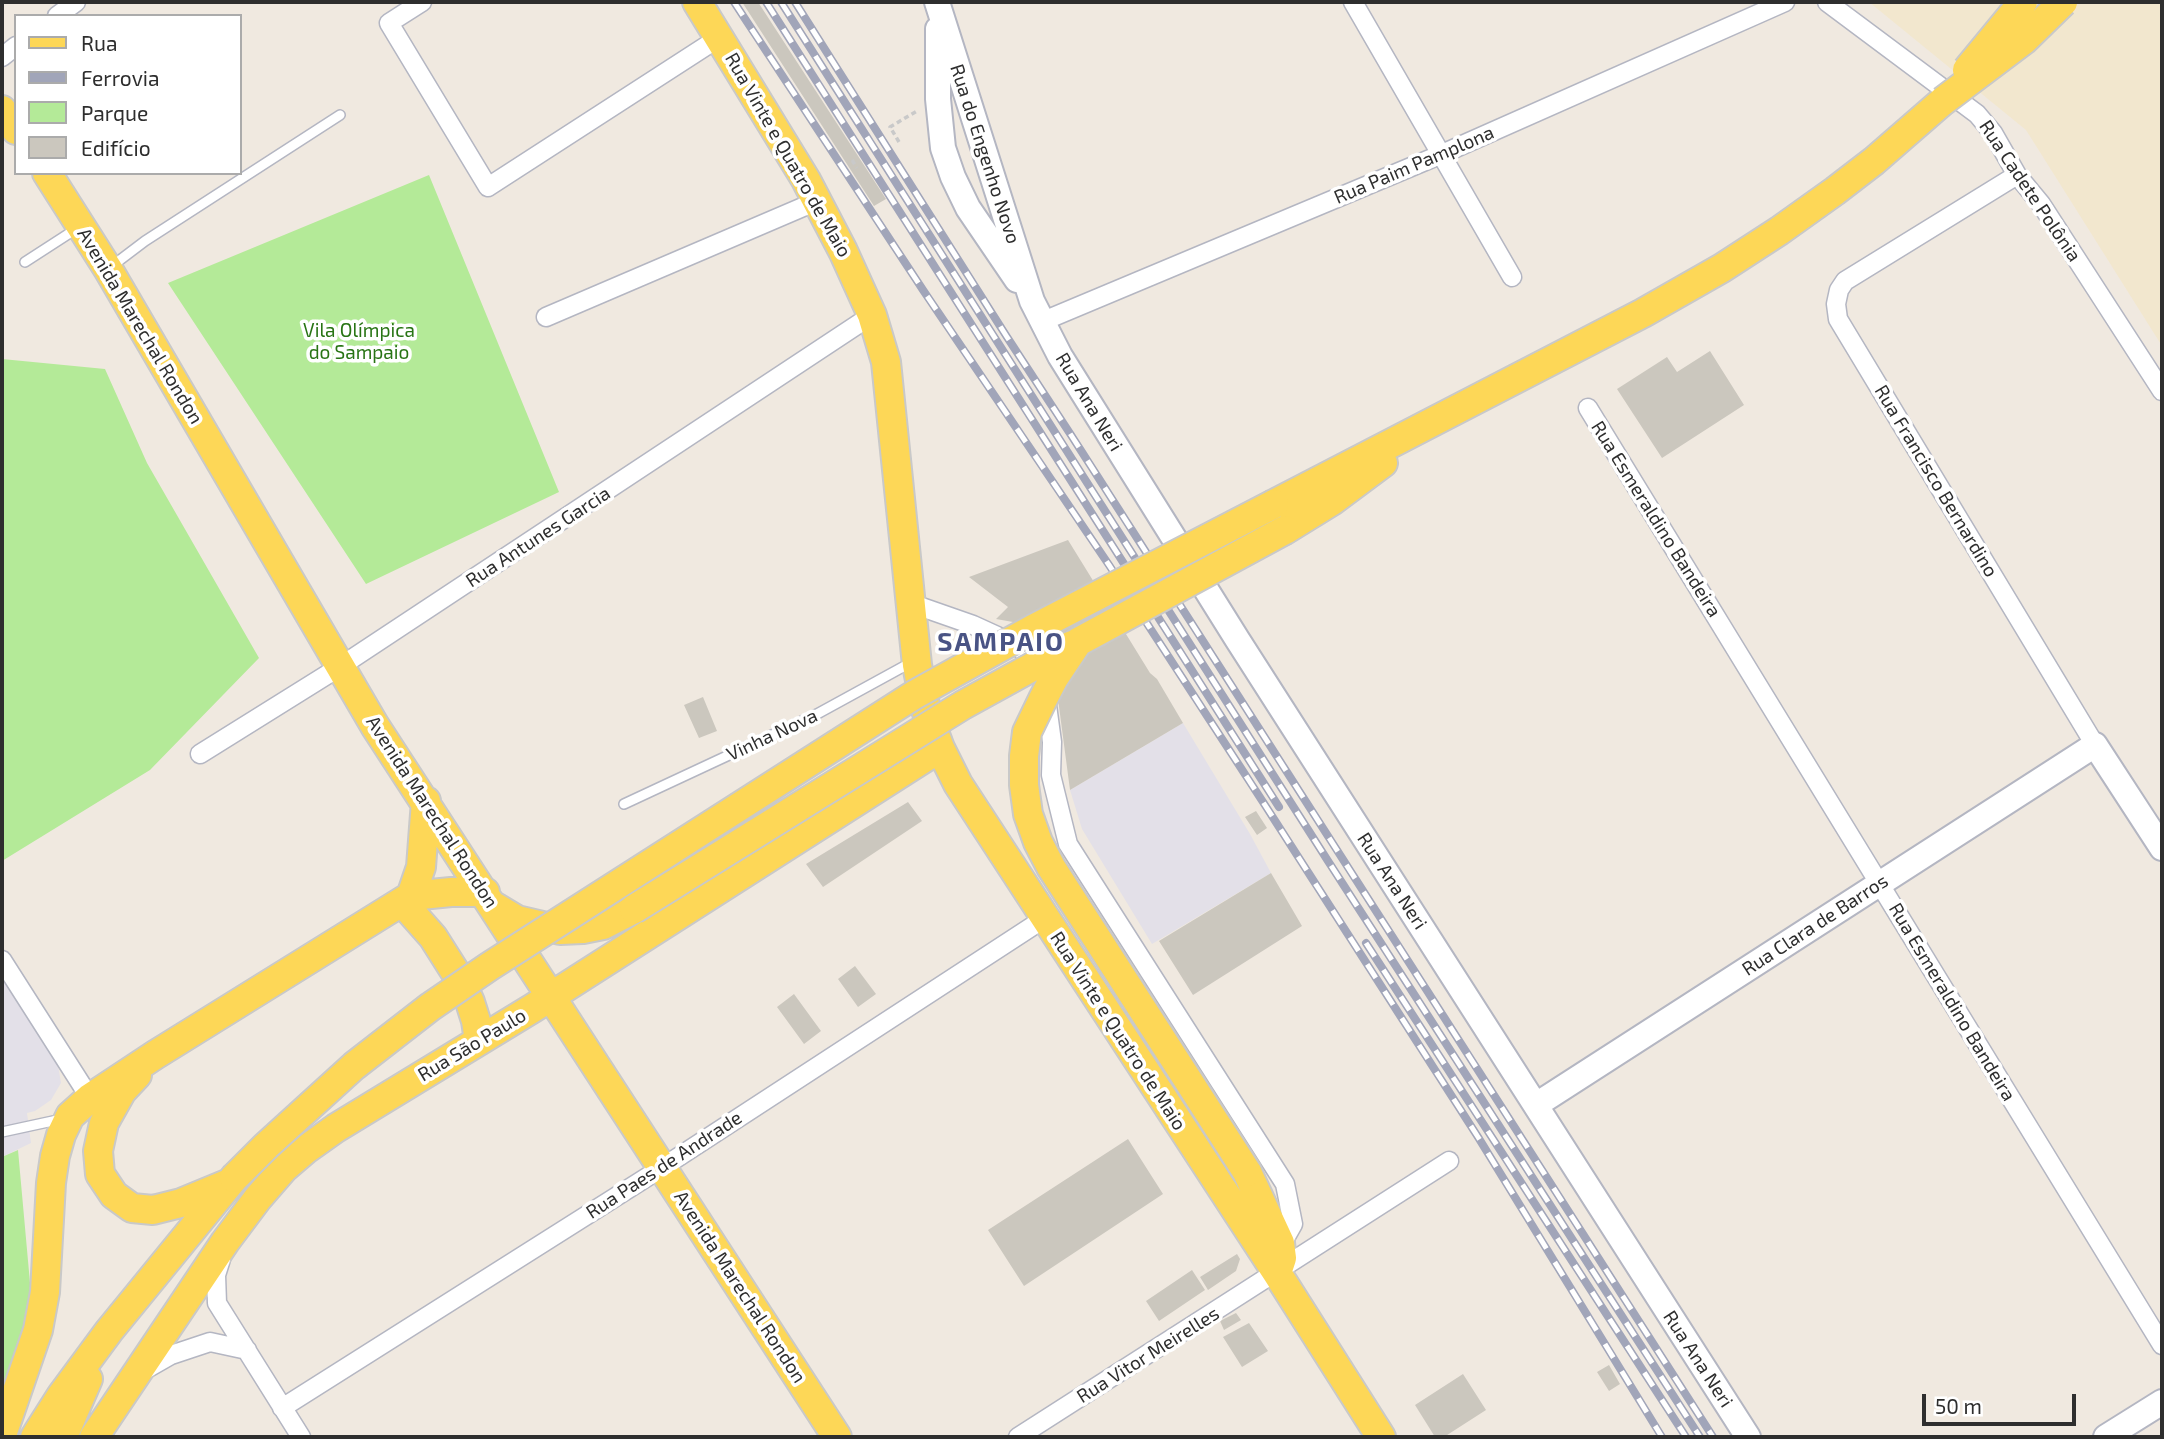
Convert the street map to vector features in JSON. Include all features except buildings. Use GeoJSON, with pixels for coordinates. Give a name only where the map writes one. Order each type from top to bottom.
{"type":"FeatureCollection","features":[{"type":"Feature","properties":{"kind":"main road","name":"Rua Vinte e Quatro de Maio"},"geometry":{"type":"LineString","coordinates":[[697,2],[806,180],[844,251],[872,315],[886,362],[917,660],[926,710],[940,748],[958,784],[1045,918],[1279,1260],[1381,1437]]}},
{"type":"Feature","properties":{"kind":"main road"},"geometry":{"type":"LineString","coordinates":[[1943,101],[2023,2]]}},
{"type":"Feature","properties":{"kind":"main road"},"geometry":{"type":"LineString","coordinates":[[35,1437],[61,1396],[109,1331],[231,1181],[354,1066],[430,1007],[489,966],[872,720],[925,689],[1033,629],[1643,313],[1779,231],[1874,162],[1943,101],[2024,40],[2063,2]]}},
{"type":"Feature","properties":{"kind":"main road","name":"Rua do Engenho Novo"},"geometry":{"type":"LineString","coordinates":[[938,4],[938,99],[943,148],[968,208],[1036,311]]}},
{"type":"Feature","properties":{"kind":"main road","name":"Rua do Engenho Novo"},"geometry":{"type":"LineString","coordinates":[[938,4],[1036,311]]}},
{"type":"Feature","properties":{"kind":"main road"},"geometry":{"type":"LineString","coordinates":[[2,110],[14,127]]}},
{"type":"Feature","properties":{"kind":"main road","name":"Avenida Marechal Rondon"},"geometry":{"type":"LineString","coordinates":[[48,175],[108,269],[375,726],[426,800],[837,1437]]}},
{"type":"Feature","properties":{"kind":"main road","name":"Rua Ana Neri"},"geometry":{"type":"LineString","coordinates":[[1036,311],[1080,389],[1223,616],[1748,1437]]}},
{"type":"Feature","properties":{"kind":"main road"},"geometry":{"type":"LineString","coordinates":[[2,1435],[38,1329],[45,1292],[55,1156],[61,1135],[80,1107],[155,1055],[406,899],[488,898],[517,920],[560,930],[603,925],[634,909],[963,705],[1285,530],[1366,476],[1428,425]]}},
{"type":"Feature","properties":{"kind":"main road"},"geometry":{"type":"LineString","coordinates":[[1077,642],[1054,678],[1027,732],[1024,785],[1028,814],[1051,867],[1247,1172],[1272,1224],[1279,1260]]}},
{"type":"Feature","properties":{"kind":"main road","name":"Rua Francisco Bernardino"},"geometry":{"type":"LineString","coordinates":[[2095,745],[2162,848]]}},
{"type":"Feature","properties":{"kind":"main road","name":"Rua Clara de Barros"},"geometry":{"type":"LineString","coordinates":[[1536,1105],[2095,745]]}},
{"type":"Feature","properties":{"kind":"main road","name":"Rua São Paulo"},"geometry":{"type":"LineString","coordinates":[[94,1437],[257,1198],[284,1168],[305,1150],[336,1128],[551,997],[940,748]]}},
{"type":"Feature","properties":{"kind":"main road"},"geometry":{"type":"LineString","coordinates":[[406,899],[421,867],[426,800]]}},
{"type":"Feature","properties":{"kind":"main road"},"geometry":{"type":"LineString","coordinates":[[406,899],[459,978],[476,1021],[478,1041]]}},
{"type":"Feature","properties":{"kind":"main road"},"geometry":{"type":"LineString","coordinates":[[155,1055],[122,1091],[104,1123],[98,1151],[100,1174],[114,1195],[132,1208],[153,1210],[181,1203],[231,1181]]}},
{"type":"Feature","properties":{"kind":"main road"},"geometry":{"type":"LineString","coordinates":[[63,1437],[109,1331]]}},
{"type":"Feature","properties":{"kind":"main road"},"geometry":{"type":"LineString","coordinates":[[2106,1437],[2162,1402]]}},
{"type":"Feature","properties":{"kind":"street"},"geometry":{"type":"LineString","coordinates":[[60,14],[76,2]]}},
{"type":"Feature","properties":{"kind":"street"},"geometry":{"type":"LineString","coordinates":[[422,2],[389,23],[488,187],[720,37]]}},
{"type":"Feature","properties":{"kind":"street"},"geometry":{"type":"LineString","coordinates":[[1353,2],[1512,277]]}},
{"type":"Feature","properties":{"kind":"street","name":"Rua Paim Pamplona"},"geometry":{"type":"LineString","coordinates":[[1036,311],[1441,155],[1785,2]]}},
{"type":"Feature","properties":{"kind":"street","name":"Rua Cadete Polônia"},"geometry":{"type":"LineString","coordinates":[[1827,2],[1977,114],[1993,133],[2017,174],[2041,204],[2162,391]]}},
{"type":"Feature","properties":{"kind":"street","name":"Rua Francisco Bernardino"},"geometry":{"type":"LineString","coordinates":[[2017,174],[1845,281],[1839,290],[1836,304],[1838,319],[2095,745]]}},
{"type":"Feature","properties":{"kind":"street"},"geometry":{"type":"LineString","coordinates":[[546,317],[817,201]]}},
{"type":"Feature","properties":{"kind":"street","name":"Rua Antunes Garcia"},"geometry":{"type":"LineString","coordinates":[[200,754],[341,666],[872,315]]}},
{"type":"Feature","properties":{"kind":"street","name":"Rua Esmeraldino Bandeira"},"geometry":{"type":"LineString","coordinates":[[1588,408],[2162,1345]]}},
{"type":"Feature","properties":{"kind":"street"},"geometry":{"type":"LineString","coordinates":[[910,603],[973,625],[1019,646],[1043,677],[1052,742],[1051,775],[1068,844],[1285,1184],[1293,1224],[1279,1260]]}},
{"type":"Feature","properties":{"kind":"street","name":"Rua Paes de Andrade"},"geometry":{"type":"LineString","coordinates":[[282,1408],[663,1167],[1045,918]]}},
{"type":"Feature","properties":{"kind":"street"},"geometry":{"type":"LineString","coordinates":[[2,960],[80,1107]]}},
{"type":"Feature","properties":{"kind":"street","name":"Rua Vitor Meirelles"},"geometry":{"type":"LineString","coordinates":[[1018,1437],[1279,1260],[1449,1161]]}},
{"type":"Feature","properties":{"kind":"street"},"geometry":{"type":"LineString","coordinates":[[225,1242],[216,1275],[217,1303],[301,1437]]}},
{"type":"Feature","properties":{"kind":"street"},"geometry":{"type":"LineString","coordinates":[[137,1374],[171,1355],[210,1342],[247,1350]]}},
{"type":"Feature","properties":{"kind":"lane"},"geometry":{"type":"LineString","coordinates":[[108,269],[145,241],[340,115]]}},
{"type":"Feature","properties":{"kind":"lane"},"geometry":{"type":"LineString","coordinates":[[25,262],[81,226]]}},
{"type":"Feature","properties":{"kind":"lane","name":"Vinha Nova"},"geometry":{"type":"LineString","coordinates":[[624,804],[817,714],[917,660]]}},
{"type":"Feature","properties":{"kind":"lane"},"geometry":{"type":"LineString","coordinates":[[2,1132],[80,1107]]}},
{"type":"Feature","properties":{"kind":"path"},"geometry":{"type":"LineString","coordinates":[[899,142],[890,127],[938,99]]}},
{"type":"Feature","properties":{"kind":"path"},"geometry":{"type":"LineString","coordinates":[[852,160],[857,168]]}},
{"type":"Feature","properties":{"kind":"shaded area"},"geometry":{"type":"Polygon","coordinates":[[[1869,2],[2162,2],[2162,346],[2026,130],[1869,2]]]}},
{"type":"Feature","properties":{"kind":"shaded area"},"geometry":{"type":"Polygon","coordinates":[[[1183,723],[1271,873],[1152,944],[1082,829],[1070,790],[1183,723]]]}},
{"type":"Feature","properties":{"kind":"shaded area"},"geometry":{"type":"Polygon","coordinates":[[[2,976],[57,1060],[61,1083],[51,1100],[27,1113],[31,1143],[2,1157],[2,976]]]}},
{"type":"Feature","properties":{"kind":"green space","name":"Vila Olímpica do Sampaio"},"geometry":{"type":"Polygon","coordinates":[[[429,175],[559,492],[366,584],[168,283],[429,175]]]}},
{"type":"Feature","properties":{"kind":"green space"},"geometry":{"type":"Polygon","coordinates":[[[2,359],[105,369],[147,463],[259,658],[150,770],[2,861],[2,359]]]}},
{"type":"Feature","properties":{"kind":"green space"},"geometry":{"type":"Polygon","coordinates":[[[18,1150],[32,1305],[2,1389],[2,1157],[18,1150]]]}},
{"type":"Feature","properties":{"kind":"railway"},"geometry":{"type":"LineString","coordinates":[[734,2],[923,290],[1109,565],[1263,802],[1478,1137],[1662,1437]]}},
{"type":"Feature","properties":{"kind":"railway"},"geometry":{"type":"LineString","coordinates":[[766,2],[1279,807]]}},
{"type":"Feature","properties":{"kind":"railway"},"geometry":{"type":"LineString","coordinates":[[781,2],[1328,861],[1700,1437]]}},
{"type":"Feature","properties":{"kind":"railway"},"geometry":{"type":"LineString","coordinates":[[795,2],[1713,1437]]}},
{"type":"Feature","properties":{"kind":"railway"},"geometry":{"type":"LineString","coordinates":[[1366,943],[1686,1437]]}},
{"type":"Feature","properties":{"kind":"district","name":"SAMPAIO"},"geometry":{"type":"Point","coordinates":[1001,642]}}]}
